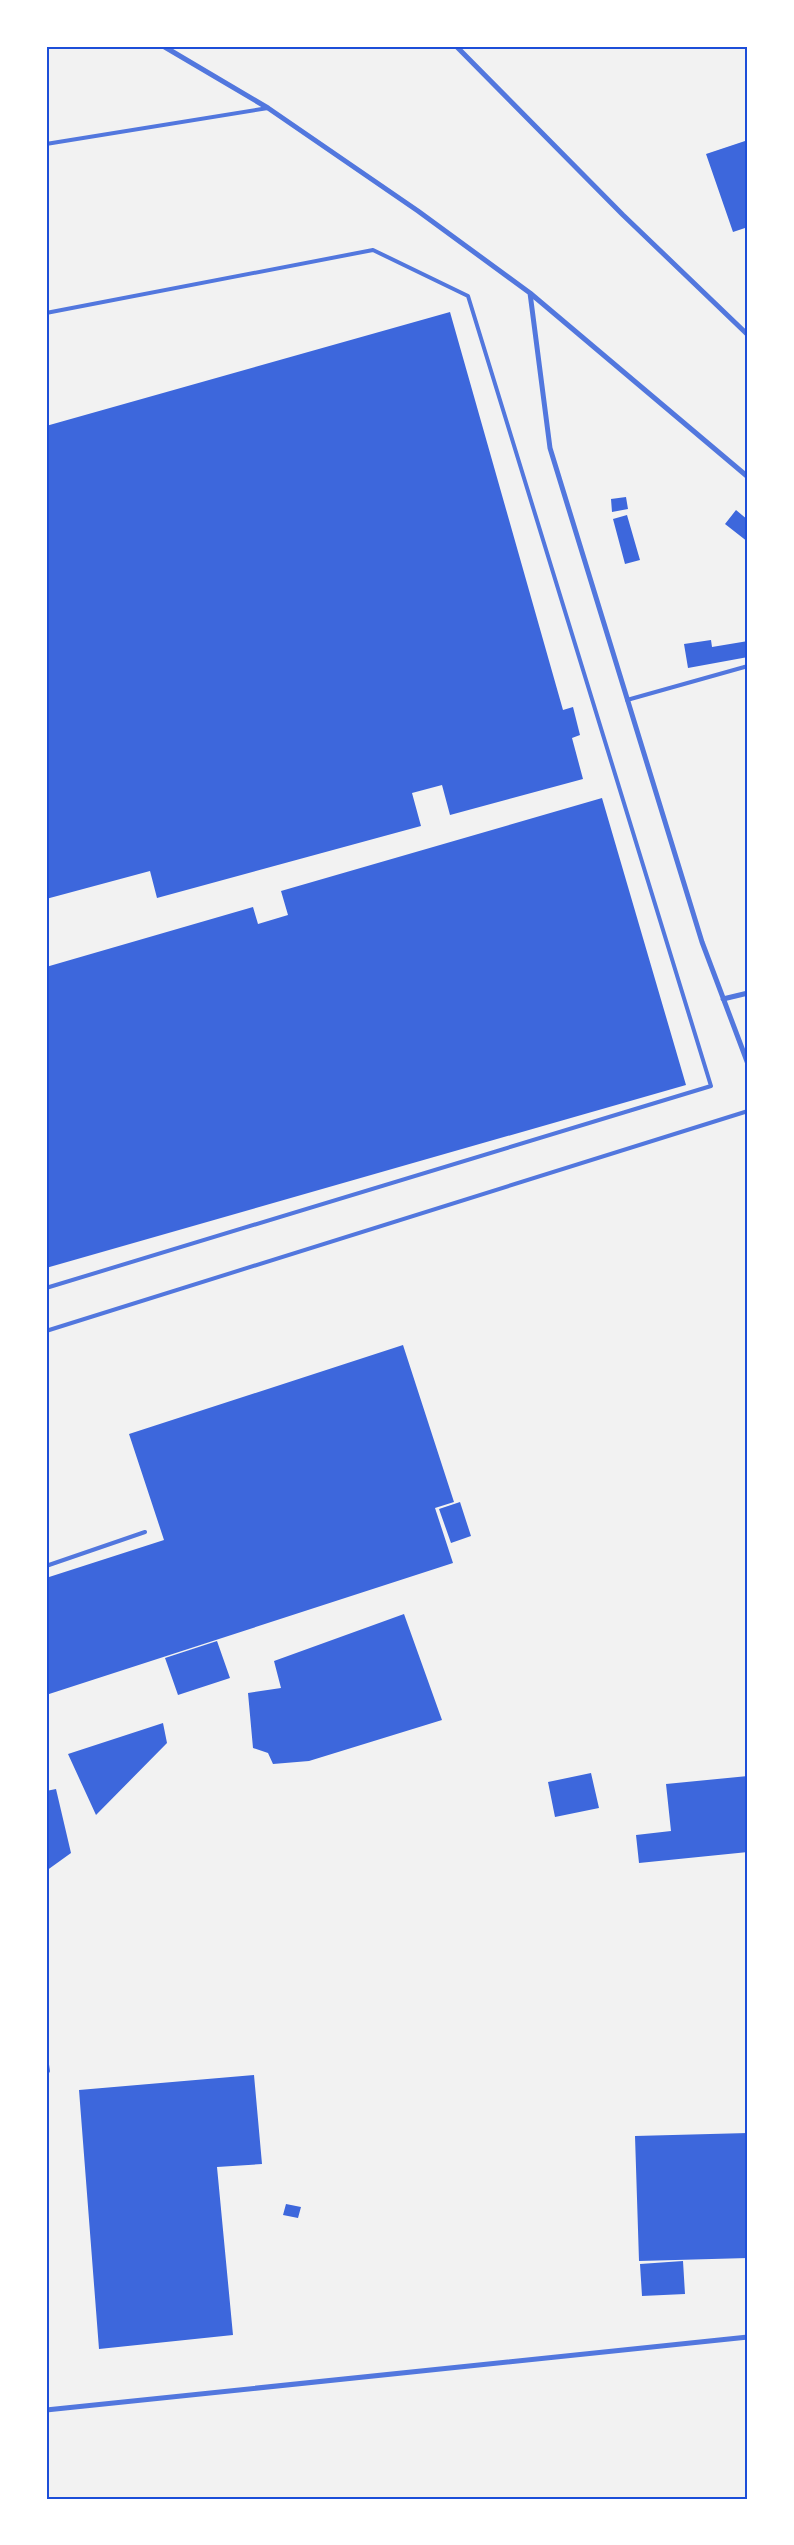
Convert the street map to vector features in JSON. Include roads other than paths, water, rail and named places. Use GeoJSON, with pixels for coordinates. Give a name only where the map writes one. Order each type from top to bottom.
{"type":"FeatureCollection","features":[{"type":"Feature","properties":{"kind":"street"},"geometry":{"type":"LineString","coordinates":[[163,46],[268,108],[418,211],[530,293],[748,477]]}},
{"type":"Feature","properties":{"kind":"street"},"geometry":{"type":"LineString","coordinates":[[456,46],[623,215],[746,332]]}},
{"type":"Feature","properties":{"kind":"street"},"geometry":{"type":"LineString","coordinates":[[530,293],[550,448],[702,942],[748,1064]]}},
{"type":"Feature","properties":{"kind":"street"},"geometry":{"type":"LineString","coordinates":[[723,999],[748,993]]}},
{"type":"Feature","properties":{"kind":"street"},"geometry":{"type":"LineString","coordinates":[[46,2410],[748,2337]]}},
{"type":"Feature","properties":{"kind":"lane"},"geometry":{"type":"LineString","coordinates":[[46,144],[268,108]]}},
{"type":"Feature","properties":{"kind":"lane"},"geometry":{"type":"LineString","coordinates":[[46,313],[373,250],[468,296],[711,1086],[46,1288]]}},
{"type":"Feature","properties":{"kind":"lane"},"geometry":{"type":"LineString","coordinates":[[627,700],[748,666]]}},
{"type":"Feature","properties":{"kind":"lane"},"geometry":{"type":"LineString","coordinates":[[46,1331],[748,1111]]}},
{"type":"Feature","properties":{"kind":"lane"},"geometry":{"type":"LineString","coordinates":[[46,1566],[145,1532]]}},
{"type":"Feature","properties":{"kind":"lane"},"geometry":{"type":"LineString","coordinates":[[46,2058],[48,2071],[46,2071]]}}]}
